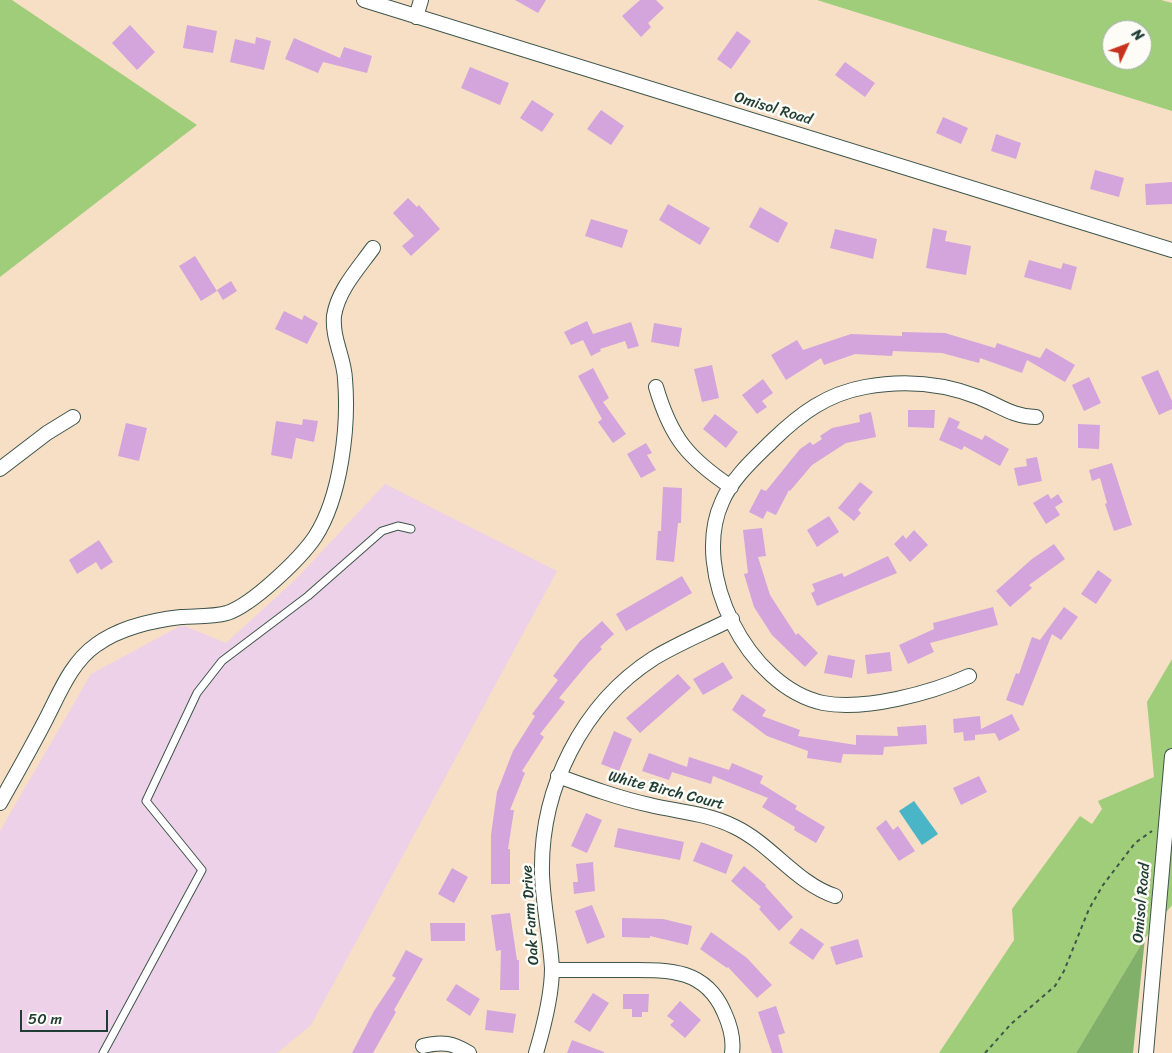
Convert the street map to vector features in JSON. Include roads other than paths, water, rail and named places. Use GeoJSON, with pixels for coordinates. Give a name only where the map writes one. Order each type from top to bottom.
{"type":"FeatureCollection","features":[{"type":"Feature","properties":{"kind":"street","name":"Omisol Road"},"geometry":{"type":"LineString","coordinates":[[364,0],[1172,250]]}},
{"type":"Feature","properties":{"kind":"street"},"geometry":{"type":"LineString","coordinates":[[416,16],[421,0]]}},
{"type":"Feature","properties":{"kind":"street"},"geometry":{"type":"LineString","coordinates":[[0,803],[75,666],[90,649],[106,639],[154,622],[228,612],[258,593],[278,576],[314,538],[324,522],[337,485],[345,417],[346,379],[336,345],[334,316],[344,288],[373,248]]}},
{"type":"Feature","properties":{"kind":"street"},"geometry":{"type":"LineString","coordinates":[[969,676],[928,691],[864,704],[824,703],[792,691],[776,680],[749,651],[732,619],[715,576],[713,564],[716,522],[722,502],[731,487],[755,458],[794,420],[811,407],[842,392],[893,384],[939,385],[980,398],[1011,414],[1036,417]]}},
{"type":"Feature","properties":{"kind":"street"},"geometry":{"type":"LineString","coordinates":[[656,387],[668,420],[680,444],[708,471],[731,487]]}},
{"type":"Feature","properties":{"kind":"street"},"geometry":{"type":"LineString","coordinates":[[0,469],[47,433],[73,417]]}},
{"type":"Feature","properties":{"kind":"street","name":"Oak Farm Drive"},"geometry":{"type":"LineString","coordinates":[[536,1053],[547,1014],[552,970],[542,872],[546,818],[558,776],[587,724],[614,691],[633,674],[680,644],[732,619]]}},
{"type":"Feature","properties":{"kind":"street","name":"Omisol Road"},"geometry":{"type":"LineString","coordinates":[[1146,1053],[1172,756]]}},
{"type":"Feature","properties":{"kind":"street","name":"White Birch Court"},"geometry":{"type":"LineString","coordinates":[[558,776],[620,798],[694,812],[722,821],[754,838],[810,886],[835,896]]}},
{"type":"Feature","properties":{"kind":"street"},"geometry":{"type":"LineString","coordinates":[[552,970],[670,970],[693,977],[714,994],[722,1008],[732,1033],[732,1053]]}},
{"type":"Feature","properties":{"kind":"street"},"geometry":{"type":"LineString","coordinates":[[423,1046],[446,1042],[454,1044],[469,1053]]}},
{"type":"Feature","properties":{"kind":"lane"},"geometry":{"type":"LineString","coordinates":[[103,1053],[202,870],[146,801],[197,693],[208,677],[230,655],[308,596],[382,531],[398,526],[411,529]]}},
{"type":"Feature","properties":{"kind":"water"},"geometry":{"type":"Polygon","coordinates":[[[914,801],[938,834],[922,845],[899,811],[914,801]]]}}]}
